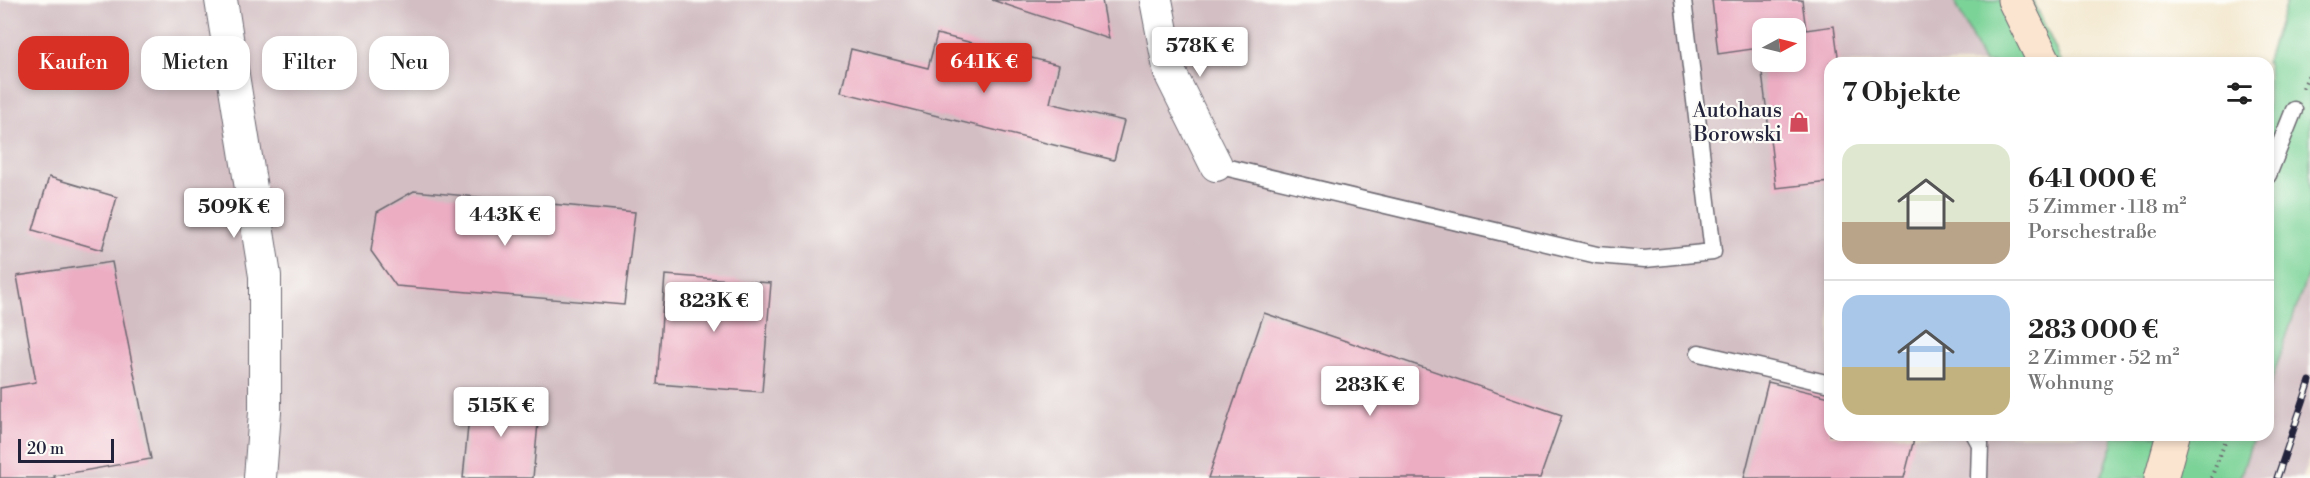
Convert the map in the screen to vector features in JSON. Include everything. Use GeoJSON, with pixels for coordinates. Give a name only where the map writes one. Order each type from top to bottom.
{"type":"FeatureCollection","features":[{"type":"Feature","properties":{"kind":"main road"},"geometry":{"type":"LineString","coordinates":[[2014,0],[2042,57]]}},
{"type":"Feature","properties":{"kind":"main road"},"geometry":{"type":"LineString","coordinates":[[2161,478],[2171,441]]}},
{"type":"Feature","properties":{"kind":"street"},"geometry":{"type":"LineString","coordinates":[[221,0],[265,276],[265,412],[260,478]]}},
{"type":"Feature","properties":{"kind":"street"},"geometry":{"type":"LineString","coordinates":[[1156,0],[1170,73],[1216,165]]}},
{"type":"Feature","properties":{"kind":"lane"},"geometry":{"type":"LineString","coordinates":[[1216,165],[1597,255],[1645,259],[1713,252],[1683,0]]}},
{"type":"Feature","properties":{"kind":"lane"},"geometry":{"type":"LineString","coordinates":[[2274,160],[2294,110]]}},
{"type":"Feature","properties":{"kind":"lane"},"geometry":{"type":"LineString","coordinates":[[1700,353],[1824,383]]}},
{"type":"Feature","properties":{"kind":"lane"},"geometry":{"type":"LineString","coordinates":[[1978,441],[1979,478]]}},
{"type":"Feature","properties":{"kind":"path"},"geometry":{"type":"LineString","coordinates":[[2211,478],[2226,441]]}},
{"type":"Feature","properties":{"kind":"shaded area"},"geometry":{"type":"Polygon","coordinates":[[[0,0],[1954,0],[1981,57],[1824,57],[1824,441],[2113,441],[2101,478],[0,478],[0,0]]]}},
{"type":"Feature","properties":{"kind":"shaded area"},"geometry":{"type":"Polygon","coordinates":[[[2310,267],[2310,456],[2302,478],[2240,478],[2252,441],[2274,441],[2274,373],[2310,267]]]}},
{"type":"Feature","properties":{"kind":"green space"},"geometry":{"type":"Polygon","coordinates":[[[1954,0],[2033,0],[2059,57],[1981,57],[1954,0]]]}},
{"type":"Feature","properties":{"kind":"green space"},"geometry":{"type":"Polygon","coordinates":[[[2287,0],[2310,0],[2310,267],[2274,373],[2274,57],[2268,57],[2287,0]]]}},
{"type":"Feature","properties":{"kind":"green space"},"geometry":{"type":"Polygon","coordinates":[[[2113,441],[2252,441],[2240,478],[2101,478],[2113,441]]]}},
{"type":"Feature","properties":{"kind":"building"},"geometry":{"type":"Polygon","coordinates":[[[992,0],[1102,0],[1109,39],[992,0]]]}},
{"type":"Feature","properties":{"kind":"building","name":"Autohaus Borowski"},"geometry":{"type":"Polygon","coordinates":[[[1712,0],[1802,0],[1804,18],[1752,18],[1752,49],[1718,54],[1712,0]]]}},
{"type":"Feature","properties":{"kind":"building","name":"Autohaus Borowski"},"geometry":{"type":"Polygon","coordinates":[[[1834,26],[1838,57],[1824,57],[1824,183],[1776,188],[1762,72],[1806,72],[1806,30],[1834,26]]]}},
{"type":"Feature","properties":{"kind":"building"},"geometry":{"type":"Polygon","coordinates":[[[937,34],[1059,65],[1050,103],[1124,121],[1114,160],[841,92],[851,49],[928,68],[937,34]]]}},
{"type":"Feature","properties":{"kind":"building"},"geometry":{"type":"Polygon","coordinates":[[[49,177],[117,197],[102,250],[33,230],[49,177]]]}},
{"type":"Feature","properties":{"kind":"building"},"geometry":{"type":"Polygon","coordinates":[[[414,191],[635,212],[624,305],[396,286],[371,251],[377,212],[414,191]]]}},
{"type":"Feature","properties":{"kind":"building"},"geometry":{"type":"Polygon","coordinates":[[[112,262],[151,459],[54,476],[55,478],[0,478],[0,388],[36,382],[17,276],[112,262]]]}},
{"type":"Feature","properties":{"kind":"building"},"geometry":{"type":"Polygon","coordinates":[[[665,275],[771,283],[762,392],[657,384],[665,275]]]}},
{"type":"Feature","properties":{"kind":"building"},"geometry":{"type":"Polygon","coordinates":[[[1264,313],[1562,415],[1540,478],[1208,478],[1264,313]]]}},
{"type":"Feature","properties":{"kind":"building"},"geometry":{"type":"Polygon","coordinates":[[[1768,382],[1824,396],[1824,441],[1913,441],[1904,478],[1744,478],[1768,382]]]}},
{"type":"Feature","properties":{"kind":"building"},"geometry":{"type":"Polygon","coordinates":[[[471,395],[540,401],[533,478],[463,478],[471,395]]]}},
{"type":"Feature","properties":{"kind":"railway"},"geometry":{"type":"LineString","coordinates":[[2277,478],[2310,381]]}},
{"type":"Feature","properties":{"kind":"place","name":"Autohaus Borowski"},"geometry":{"type":"Point","coordinates":[1799,122]}}]}
